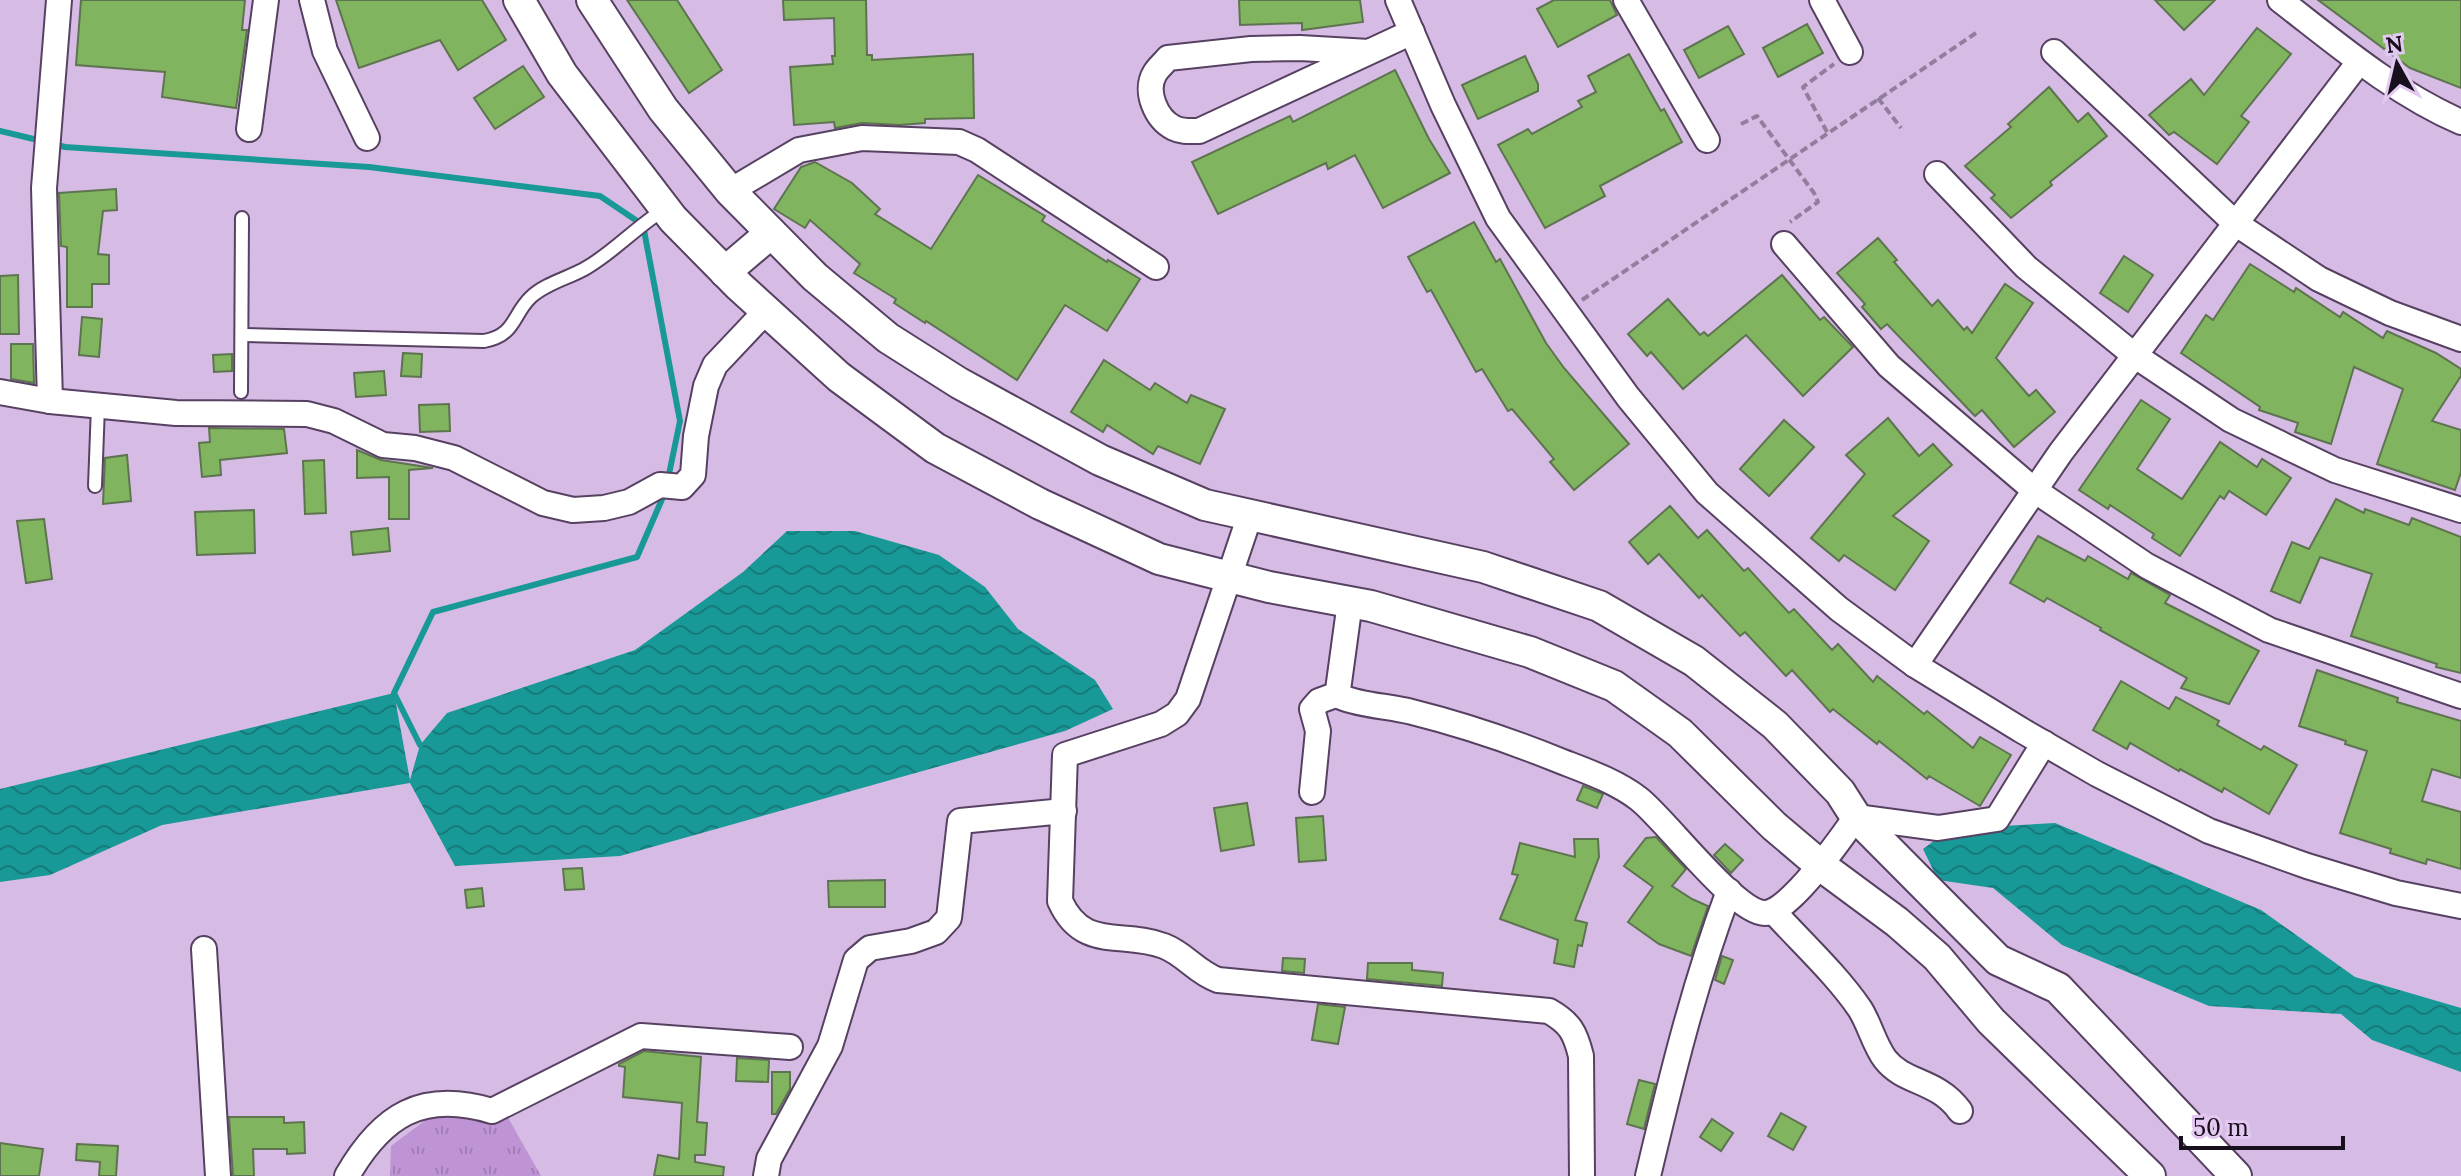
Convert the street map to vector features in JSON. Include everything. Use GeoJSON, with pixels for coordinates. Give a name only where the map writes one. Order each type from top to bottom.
{"type":"FeatureCollection","features":[{"type":"Feature","properties":{"kind":"street"},"geometry":{"type":"LineString","coordinates":[[50,401],[44,188],[59,0]]}},
{"type":"Feature","properties":{"kind":"street"},"geometry":{"type":"LineString","coordinates":[[249,129],[266,0]]}},
{"type":"Feature","properties":{"kind":"street"},"geometry":{"type":"LineString","coordinates":[[312,0],[325,51],[367,138]]}},
{"type":"Feature","properties":{"kind":"street"},"geometry":{"type":"LineString","coordinates":[[519,0],[562,74],[656,215],[725,272],[839,377],[935,448],[1040,504],[1159,559],[1350,602],[1530,652],[1614,686],[1680,733],[1774,826],[1797,890],[1886,1059],[1898,1071],[1950,1097],[1960,1111]]}},
{"type":"Feature","properties":{"kind":"street"},"geometry":{"type":"LineString","coordinates":[[592,0],[663,109],[730,191],[815,277],[888,338],[959,383],[1100,460],[1205,505],[1483,567],[1599,606],[1694,661],[1775,725],[1840,792],[1856,817],[1998,960],[2058,988],[2235,1174]]}},
{"type":"Feature","properties":{"kind":"street"},"geometry":{"type":"LineString","coordinates":[[1398,0],[1443,105],[1498,218],[1628,397],[1707,493],[1839,609],[1915,665],[2044,743],[2097,774],[2209,831],[2396,893],[2461,906]]}},
{"type":"Feature","properties":{"kind":"street"},"geometry":{"type":"LineString","coordinates":[[1626,0],[1707,140]]}},
{"type":"Feature","properties":{"kind":"street"},"geometry":{"type":"LineString","coordinates":[[1822,0],[1850,52]]}},
{"type":"Feature","properties":{"kind":"street"},"geometry":{"type":"LineString","coordinates":[[2280,0],[2359,62],[2431,109],[2461,122]]}},
{"type":"Feature","properties":{"kind":"street"},"geometry":{"type":"LineString","coordinates":[[1369,52],[1251,49],[1168,58],[1154,74],[1153,102],[1160,117],[1174,128],[1186,132],[1199,131],[1369,52],[1412,32]]}},
{"type":"Feature","properties":{"kind":"street"},"geometry":{"type":"LineString","coordinates":[[2054,52],[2235,223],[2319,279],[2390,313],[2461,339]]}},
{"type":"Feature","properties":{"kind":"street"},"geometry":{"type":"LineString","coordinates":[[1915,665],[2034,490],[2359,62]]}},
{"type":"Feature","properties":{"kind":"street"},"geometry":{"type":"LineString","coordinates":[[730,191],[799,150],[862,138],[959,142],[977,150],[1156,267]]}},
{"type":"Feature","properties":{"kind":"street"},"geometry":{"type":"LineString","coordinates":[[1937,174],[2026,267],[2134,355],[2231,420],[2335,470],[2461,510]]}},
{"type":"Feature","properties":{"kind":"street"},"geometry":{"type":"LineString","coordinates":[[725,272],[771,233]]}},
{"type":"Feature","properties":{"kind":"street"},"geometry":{"type":"LineString","coordinates":[[1784,244],[1889,366],[2034,490],[2147,566],[2269,630],[2461,696]]}},
{"type":"Feature","properties":{"kind":"street"},"geometry":{"type":"LineString","coordinates":[[0,392],[50,401],[199,415],[307,414],[334,421],[383,445],[415,448],[454,458],[543,503],[573,510],[604,508],[629,502],[693,475],[696,436],[706,386],[715,365],[766,311]]}},
{"type":"Feature","properties":{"kind":"street"},"geometry":{"type":"LineString","coordinates":[[1250,515],[1188,699],[1177,714],[1161,724],[1065,755],[1060,901],[1075,926],[1090,933],[1164,946],[1202,974],[1218,980],[1549,1011],[1567,1021],[1578,1042],[1581,1056],[1582,1176]]}},
{"type":"Feature","properties":{"kind":"street"},"geometry":{"type":"LineString","coordinates":[[1338,694],[1350,602]]}},
{"type":"Feature","properties":{"kind":"street"},"geometry":{"type":"LineString","coordinates":[[1338,694],[1346,699],[1411,712],[1508,740],[1622,788],[1642,801],[1729,891],[1759,912],[1797,890],[1856,817]]}},
{"type":"Feature","properties":{"kind":"street"},"geometry":{"type":"LineString","coordinates":[[1312,792],[1318,731],[1312,709],[1319,701],[1338,694]]}},
{"type":"Feature","properties":{"kind":"street"},"geometry":{"type":"LineString","coordinates":[[1856,817],[1938,828],[1997,819],[2044,743]]}},
{"type":"Feature","properties":{"kind":"street"},"geometry":{"type":"LineString","coordinates":[[766,1176],[769,1159],[830,1046],[856,960],[870,948],[911,941],[936,932],[949,918],[960,821],[1064,811]]}},
{"type":"Feature","properties":{"kind":"street"},"geometry":{"type":"LineString","coordinates":[[1797,890],[1897,922],[1937,957],[1991,1021],[2150,1176]]}},
{"type":"Feature","properties":{"kind":"street"},"geometry":{"type":"LineString","coordinates":[[1648,1176],[1682,1036],[1729,891]]}},
{"type":"Feature","properties":{"kind":"street"},"geometry":{"type":"LineString","coordinates":[[204,949],[218,1176]]}},
{"type":"Feature","properties":{"kind":"street"},"geometry":{"type":"LineString","coordinates":[[347,1176],[358,1156],[381,1130],[412,1109],[434,1103],[458,1103],[492,1111],[641,1036],[790,1047]]}},
{"type":"Feature","properties":{"kind":"lane"},"geometry":{"type":"LineString","coordinates":[[243,335],[496,339],[506,333],[535,293],[588,267],[656,215]]}},
{"type":"Feature","properties":{"kind":"lane"},"geometry":{"type":"LineString","coordinates":[[241,392],[242,218]]}},
{"type":"Feature","properties":{"kind":"lane"},"geometry":{"type":"LineString","coordinates":[[95,486],[98,406]]}},
{"type":"Feature","properties":{"kind":"path"},"geometry":{"type":"LineString","coordinates":[[1567,311],[1976,33]]}},
{"type":"Feature","properties":{"kind":"path"},"geometry":{"type":"LineString","coordinates":[[1827,132],[1803,87],[1850,52]]}},
{"type":"Feature","properties":{"kind":"path"},"geometry":{"type":"LineString","coordinates":[[1878,98],[1901,128]]}},
{"type":"Feature","properties":{"kind":"path"},"geometry":{"type":"LineString","coordinates":[[1741,124],[1757,116],[1818,202],[1783,228],[1784,244]]}},
{"type":"Feature","properties":{"kind":"green space"},"geometry":{"type":"Polygon","coordinates":[[[435,1113],[506,1114],[541,1176],[390,1176],[391,1146],[435,1113]]]}},
{"type":"Feature","properties":{"kind":"water"},"geometry":{"type":"Polygon","coordinates":[[[787,531],[855,531],[939,555],[985,587],[1018,629],[1095,680],[1113,709],[1065,731],[620,856],[455,866],[410,783],[162,825],[50,875],[0,882],[0,789],[394,693],[410,780],[420,745],[447,713],[635,650],[743,572],[787,531]]]}},
{"type":"Feature","properties":{"kind":"water"},"geometry":{"type":"Polygon","coordinates":[[[2055,823],[2261,910],[2355,977],[2461,1008],[2461,1072],[2372,1040],[2341,1014],[2209,1006],[2062,945],[1993,888],[1938,880],[1923,849],[1950,829],[2055,823]]]}},
{"type":"Feature","properties":{"kind":"building"},"geometry":{"type":"Polygon","coordinates":[[[81,0],[245,0],[242,30],[247,30],[236,108],[162,97],[165,72],[76,65],[81,0]]]}},
{"type":"Feature","properties":{"kind":"building"},"geometry":{"type":"Polygon","coordinates":[[[336,0],[482,0],[506,40],[458,70],[440,40],[359,68],[336,0]]]}},
{"type":"Feature","properties":{"kind":"building"},"geometry":{"type":"Polygon","coordinates":[[[627,0],[677,0],[722,70],[689,93],[627,0]]]}},
{"type":"Feature","properties":{"kind":"building"},"geometry":{"type":"Polygon","coordinates":[[[783,0],[866,0],[867,55],[872,55],[872,60],[973,54],[974,118],[925,119],[925,123],[900,125],[862,123],[835,128],[834,122],[794,125],[790,67],[833,64],[834,18],[784,20],[783,0]]]}},
{"type":"Feature","properties":{"kind":"building"},"geometry":{"type":"Polygon","coordinates":[[[1239,0],[1360,0],[1363,22],[1302,30],[1302,23],[1240,25],[1239,0]]]}},
{"type":"Feature","properties":{"kind":"building"},"geometry":{"type":"Polygon","coordinates":[[[1554,0],[1610,0],[1617,15],[1558,47],[1537,9],[1554,0]]]}},
{"type":"Feature","properties":{"kind":"building"},"geometry":{"type":"Polygon","coordinates":[[[2155,0],[2215,0],[2184,30],[2155,0]]]}},
{"type":"Feature","properties":{"kind":"building"},"geometry":{"type":"Polygon","coordinates":[[[2318,0],[2461,0],[2461,88],[2410,68],[2318,0]]]}},
{"type":"Feature","properties":{"kind":"building"},"geometry":{"type":"Polygon","coordinates":[[[1807,24],[1823,53],[1778,77],[1763,48],[1807,24]]]}},
{"type":"Feature","properties":{"kind":"building"},"geometry":{"type":"Polygon","coordinates":[[[1728,26],[1744,54],[1699,78],[1684,50],[1728,26]]]}},
{"type":"Feature","properties":{"kind":"building"},"geometry":{"type":"Polygon","coordinates":[[[2257,28],[2291,54],[2241,116],[2249,122],[2217,164],[2174,132],[2169,135],[2149,115],[2191,79],[2204,95],[2257,28]]]}},
{"type":"Feature","properties":{"kind":"building"},"geometry":{"type":"Polygon","coordinates":[[[1629,54],[1682,142],[1600,186],[1605,196],[1545,228],[1498,145],[1528,129],[1532,134],[1582,107],[1578,101],[1596,92],[1588,76],[1629,54]]]}},
{"type":"Feature","properties":{"kind":"building"},"geometry":{"type":"Polygon","coordinates":[[[1525,56],[1538,84],[1538,91],[1478,119],[1462,85],[1525,56]]]}},
{"type":"Feature","properties":{"kind":"building"},"geometry":{"type":"Polygon","coordinates":[[[523,66],[544,97],[495,129],[474,98],[523,66]]]}},
{"type":"Feature","properties":{"kind":"building"},"geometry":{"type":"Polygon","coordinates":[[[1395,70],[1429,139],[1450,173],[1383,208],[1355,155],[1328,169],[1326,163],[1218,214],[1192,162],[1290,116],[1293,122],[1395,70]]]}},
{"type":"Feature","properties":{"kind":"building"},"geometry":{"type":"Polygon","coordinates":[[[2049,87],[2078,122],[2088,113],[2107,136],[2011,218],[1991,198],[1995,195],[1965,166],[2011,127],[2008,124],[2049,87]]]}},
{"type":"Feature","properties":{"kind":"building"},"geometry":{"type":"Polygon","coordinates":[[[815,162],[852,183],[880,209],[875,214],[931,249],[978,175],[1045,216],[1042,221],[1140,279],[1107,331],[1065,305],[1017,380],[894,303],[896,299],[854,273],[860,264],[810,220],[805,228],[774,209],[801,167],[815,162]]]}},
{"type":"Feature","properties":{"kind":"building"},"geometry":{"type":"Polygon","coordinates":[[[116,189],[117,210],[103,211],[98,254],[109,255],[109,284],[92,284],[92,307],[67,307],[67,247],[61,246],[59,193],[116,189]]]}},
{"type":"Feature","properties":{"kind":"building"},"geometry":{"type":"Polygon","coordinates":[[[1474,222],[1496,262],[1500,259],[1546,343],[1629,444],[1574,490],[1550,462],[1554,459],[1512,409],[1508,411],[1482,369],[1476,372],[1431,290],[1427,292],[1408,257],[1474,222]]]}},
{"type":"Feature","properties":{"kind":"building"},"geometry":{"type":"Polygon","coordinates":[[[1878,238],[1932,306],[1938,300],[1964,330],[1967,327],[1972,333],[2005,284],[2033,303],[1996,358],[2029,396],[2036,390],[2055,412],[2014,447],[1982,410],[1975,416],[1887,324],[1881,329],[1862,307],[1865,304],[1837,273],[1878,238]]]}},
{"type":"Feature","properties":{"kind":"building"},"geometry":{"type":"Polygon","coordinates":[[[2124,256],[2153,275],[2128,312],[2100,293],[2124,256]]]}},
{"type":"Feature","properties":{"kind":"building"},"geometry":{"type":"Polygon","coordinates":[[[2250,264],[2294,292],[2296,288],[2340,317],[2343,312],[2383,338],[2387,331],[2436,353],[2461,369],[2461,376],[2432,421],[2461,430],[2461,472],[2455,490],[2377,464],[2403,389],[2354,367],[2331,444],[2295,432],[2298,423],[2259,410],[2260,407],[2181,353],[2206,315],[2213,320],[2250,264]]]}},
{"type":"Feature","properties":{"kind":"building"},"geometry":{"type":"Polygon","coordinates":[[[18,275],[19,334],[0,334],[0,276],[18,275]]]}},
{"type":"Feature","properties":{"kind":"building"},"geometry":{"type":"Polygon","coordinates":[[[1782,275],[1820,320],[1824,317],[1853,347],[1803,396],[1746,335],[1683,389],[1651,352],[1647,356],[1628,334],[1668,299],[1700,335],[1704,332],[1708,336],[1782,275]]]}},
{"type":"Feature","properties":{"kind":"building"},"geometry":{"type":"Polygon","coordinates":[[[82,317],[102,319],[99,357],[79,355],[82,317]]]}},
{"type":"Feature","properties":{"kind":"building"},"geometry":{"type":"Polygon","coordinates":[[[11,344],[33,344],[34,383],[11,379],[11,344]]]}},
{"type":"Feature","properties":{"kind":"building"},"geometry":{"type":"Polygon","coordinates":[[[403,353],[422,354],[421,377],[401,376],[403,353]]]}},
{"type":"Feature","properties":{"kind":"building"},"geometry":{"type":"Polygon","coordinates":[[[232,354],[232,371],[214,372],[213,355],[232,354]]]}},
{"type":"Feature","properties":{"kind":"building"},"geometry":{"type":"Polygon","coordinates":[[[1104,360],[1150,390],[1155,383],[1187,403],[1191,395],[1225,409],[1200,464],[1158,446],[1153,454],[1107,425],[1103,432],[1071,412],[1104,360]]]}},
{"type":"Feature","properties":{"kind":"building"},"geometry":{"type":"Polygon","coordinates":[[[384,371],[386,395],[356,397],[354,373],[384,371]]]}},
{"type":"Feature","properties":{"kind":"building"},"geometry":{"type":"Polygon","coordinates":[[[2141,400],[2170,419],[2137,469],[2182,499],[2220,442],[2257,467],[2262,459],[2291,478],[2266,515],[2229,491],[2224,499],[2220,496],[2180,556],[2152,538],[2154,534],[2110,505],[2108,509],[2079,490],[2141,400]]]}},
{"type":"Feature","properties":{"kind":"building"},"geometry":{"type":"Polygon","coordinates":[[[449,404],[450,431],[420,432],[419,405],[449,404]]]}},
{"type":"Feature","properties":{"kind":"building"},"geometry":{"type":"Polygon","coordinates":[[[1888,418],[1919,456],[1933,444],[1952,465],[1893,516],[1929,541],[1895,590],[1844,555],[1839,561],[1811,538],[1865,474],[1846,455],[1888,418]]]}},
{"type":"Feature","properties":{"kind":"building"},"geometry":{"type":"Polygon","coordinates":[[[1784,420],[1814,447],[1769,496],[1740,469],[1784,420]]]}},
{"type":"Feature","properties":{"kind":"building"},"geometry":{"type":"Polygon","coordinates":[[[209,428],[284,429],[287,453],[220,460],[221,475],[202,477],[199,443],[210,442],[209,428]]]}},
{"type":"Feature","properties":{"kind":"building"},"geometry":{"type":"Polygon","coordinates":[[[357,450],[381,460],[433,468],[409,470],[409,519],[389,519],[389,477],[357,478],[357,450]]]}},
{"type":"Feature","properties":{"kind":"building"},"geometry":{"type":"Polygon","coordinates":[[[127,455],[131,501],[103,504],[105,458],[127,455]]]}},
{"type":"Feature","properties":{"kind":"building"},"geometry":{"type":"Polygon","coordinates":[[[324,460],[326,513],[305,514],[303,461],[324,460]]]}},
{"type":"Feature","properties":{"kind":"building"},"geometry":{"type":"Polygon","coordinates":[[[2336,499],[2364,513],[2365,509],[2409,525],[2412,518],[2461,537],[2461,673],[2351,636],[2372,574],[2320,557],[2300,603],[2271,591],[2292,542],[2309,549],[2336,499]]]}},
{"type":"Feature","properties":{"kind":"building"},"geometry":{"type":"Polygon","coordinates":[[[1670,506],[1698,538],[1707,530],[1744,571],[1748,568],[1789,613],[1794,609],[1832,650],[1838,644],[1873,682],[1877,676],[1973,748],[1980,737],[2011,755],[1980,806],[1929,776],[1927,779],[1833,709],[1830,712],[1792,670],[1786,676],[1745,632],[1740,636],[1702,595],[1699,598],[1659,554],[1648,564],[1629,542],[1670,506]]]}},
{"type":"Feature","properties":{"kind":"building"},"geometry":{"type":"Polygon","coordinates":[[[254,510],[255,553],[197,555],[195,512],[254,510]]]}},
{"type":"Feature","properties":{"kind":"building"},"geometry":{"type":"Polygon","coordinates":[[[44,519],[52,579],[26,583],[17,521],[44,519]]]}},
{"type":"Feature","properties":{"kind":"building"},"geometry":{"type":"Polygon","coordinates":[[[388,528],[390,551],[353,555],[351,532],[388,528]]]}},
{"type":"Feature","properties":{"kind":"building"},"geometry":{"type":"Polygon","coordinates":[[[2038,536],[2085,561],[2088,556],[2128,579],[2131,573],[2170,595],[2165,603],[2259,651],[2229,704],[2181,688],[2187,678],[2047,598],[2044,602],[2010,583],[2038,536]]]}},
{"type":"Feature","properties":{"kind":"building"},"geometry":{"type":"Polygon","coordinates":[[[2317,670],[2398,698],[2397,702],[2461,721],[2461,778],[2432,769],[2422,801],[2461,812],[2461,869],[2427,859],[2426,864],[2340,833],[2367,751],[2299,726],[2317,670]]]}},
{"type":"Feature","properties":{"kind":"building"},"geometry":{"type":"Polygon","coordinates":[[[2121,681],[2169,709],[2176,697],[2261,750],[2264,746],[2297,765],[2269,814],[2224,788],[2222,792],[2130,743],[2127,749],[2093,730],[2121,681]]]}},
{"type":"Feature","properties":{"kind":"building"},"geometry":{"type":"Polygon","coordinates":[[[1583,786],[1603,794],[1597,808],[1577,800],[1583,786]]]}},
{"type":"Feature","properties":{"kind":"building"},"geometry":{"type":"Polygon","coordinates":[[[1247,803],[1254,845],[1221,851],[1214,808],[1247,803]]]}},
{"type":"Feature","properties":{"kind":"building"},"geometry":{"type":"Polygon","coordinates":[[[1323,816],[1326,860],[1299,862],[1296,818],[1323,816]]]}},
{"type":"Feature","properties":{"kind":"building"},"geometry":{"type":"Polygon","coordinates":[[[1656,837],[1686,869],[1672,886],[1708,906],[1691,956],[1659,944],[1628,922],[1653,887],[1624,866],[1646,838],[1656,837]]]}},
{"type":"Feature","properties":{"kind":"building"},"geometry":{"type":"Polygon","coordinates":[[[1574,839],[1598,839],[1599,857],[1575,920],[1587,923],[1574,967],[1554,963],[1558,940],[1500,919],[1518,875],[1512,874],[1520,843],[1575,857],[1574,839]]]}},
{"type":"Feature","properties":{"kind":"building"},"geometry":{"type":"Polygon","coordinates":[[[1725,844],[1743,860],[1731,873],[1714,855],[1725,844]]]}},
{"type":"Feature","properties":{"kind":"building"},"geometry":{"type":"Polygon","coordinates":[[[582,868],[584,889],[565,890],[563,869],[582,868]]]}},
{"type":"Feature","properties":{"kind":"building"},"geometry":{"type":"Polygon","coordinates":[[[885,880],[885,907],[829,907],[828,881],[885,880]]]}},
{"type":"Feature","properties":{"kind":"building"},"geometry":{"type":"Polygon","coordinates":[[[482,888],[484,906],[467,908],[465,890],[482,888]]]}},
{"type":"Feature","properties":{"kind":"building"},"geometry":{"type":"Polygon","coordinates":[[[1722,956],[1733,960],[1724,984],[1715,980],[1722,956]]]}},
{"type":"Feature","properties":{"kind":"building"},"geometry":{"type":"Polygon","coordinates":[[[1283,958],[1305,959],[1304,973],[1282,971],[1283,958]]]}},
{"type":"Feature","properties":{"kind":"building"},"geometry":{"type":"Polygon","coordinates":[[[1368,963],[1412,963],[1412,970],[1443,973],[1442,986],[1367,979],[1368,963]]]}},
{"type":"Feature","properties":{"kind":"building"},"geometry":{"type":"Polygon","coordinates":[[[1318,1004],[1345,1007],[1338,1044],[1312,1040],[1318,1004]]]}},
{"type":"Feature","properties":{"kind":"building"},"geometry":{"type":"Polygon","coordinates":[[[644,1051],[701,1057],[697,1122],[707,1123],[705,1155],[695,1155],[695,1162],[724,1167],[723,1176],[654,1176],[658,1155],[679,1159],[682,1103],[623,1097],[625,1067],[619,1064],[644,1051]]]}},
{"type":"Feature","properties":{"kind":"building"},"geometry":{"type":"Polygon","coordinates":[[[737,1058],[769,1060],[768,1082],[736,1081],[737,1058]]]}},
{"type":"Feature","properties":{"kind":"building"},"geometry":{"type":"Polygon","coordinates":[[[772,1072],[790,1072],[790,1089],[776,1114],[772,1114],[772,1072]]]}},
{"type":"Feature","properties":{"kind":"building"},"geometry":{"type":"Polygon","coordinates":[[[1639,1080],[1655,1084],[1644,1129],[1627,1124],[1639,1080]]]}},
{"type":"Feature","properties":{"kind":"building"},"geometry":{"type":"Polygon","coordinates":[[[1781,1113],[1806,1127],[1793,1150],[1768,1136],[1781,1113]]]}},
{"type":"Feature","properties":{"kind":"building"},"geometry":{"type":"Polygon","coordinates":[[[229,1117],[284,1117],[284,1123],[304,1122],[305,1153],[287,1154],[287,1149],[253,1149],[254,1176],[233,1176],[229,1117]]]}},
{"type":"Feature","properties":{"kind":"building"},"geometry":{"type":"Polygon","coordinates":[[[1712,1119],[1733,1133],[1721,1151],[1700,1137],[1712,1119]]]}},
{"type":"Feature","properties":{"kind":"building"},"geometry":{"type":"Polygon","coordinates":[[[0,1143],[43,1149],[39,1176],[0,1176],[0,1143]]]}},
{"type":"Feature","properties":{"kind":"building"},"geometry":{"type":"Polygon","coordinates":[[[77,1144],[118,1146],[116,1176],[99,1176],[100,1162],[76,1160],[77,1144]]]}},
{"type":"Feature","properties":{"kind":"waterway"},"geometry":{"type":"LineString","coordinates":[[0,131],[42,141]]}},
{"type":"Feature","properties":{"kind":"waterway"},"geometry":{"type":"LineString","coordinates":[[53,144],[369,167],[600,196],[643,225],[680,421],[668,479]]}},
{"type":"Feature","properties":{"kind":"waterway"},"geometry":{"type":"LineString","coordinates":[[420,745],[394,693],[433,612],[637,557],[666,490]]}}]}
